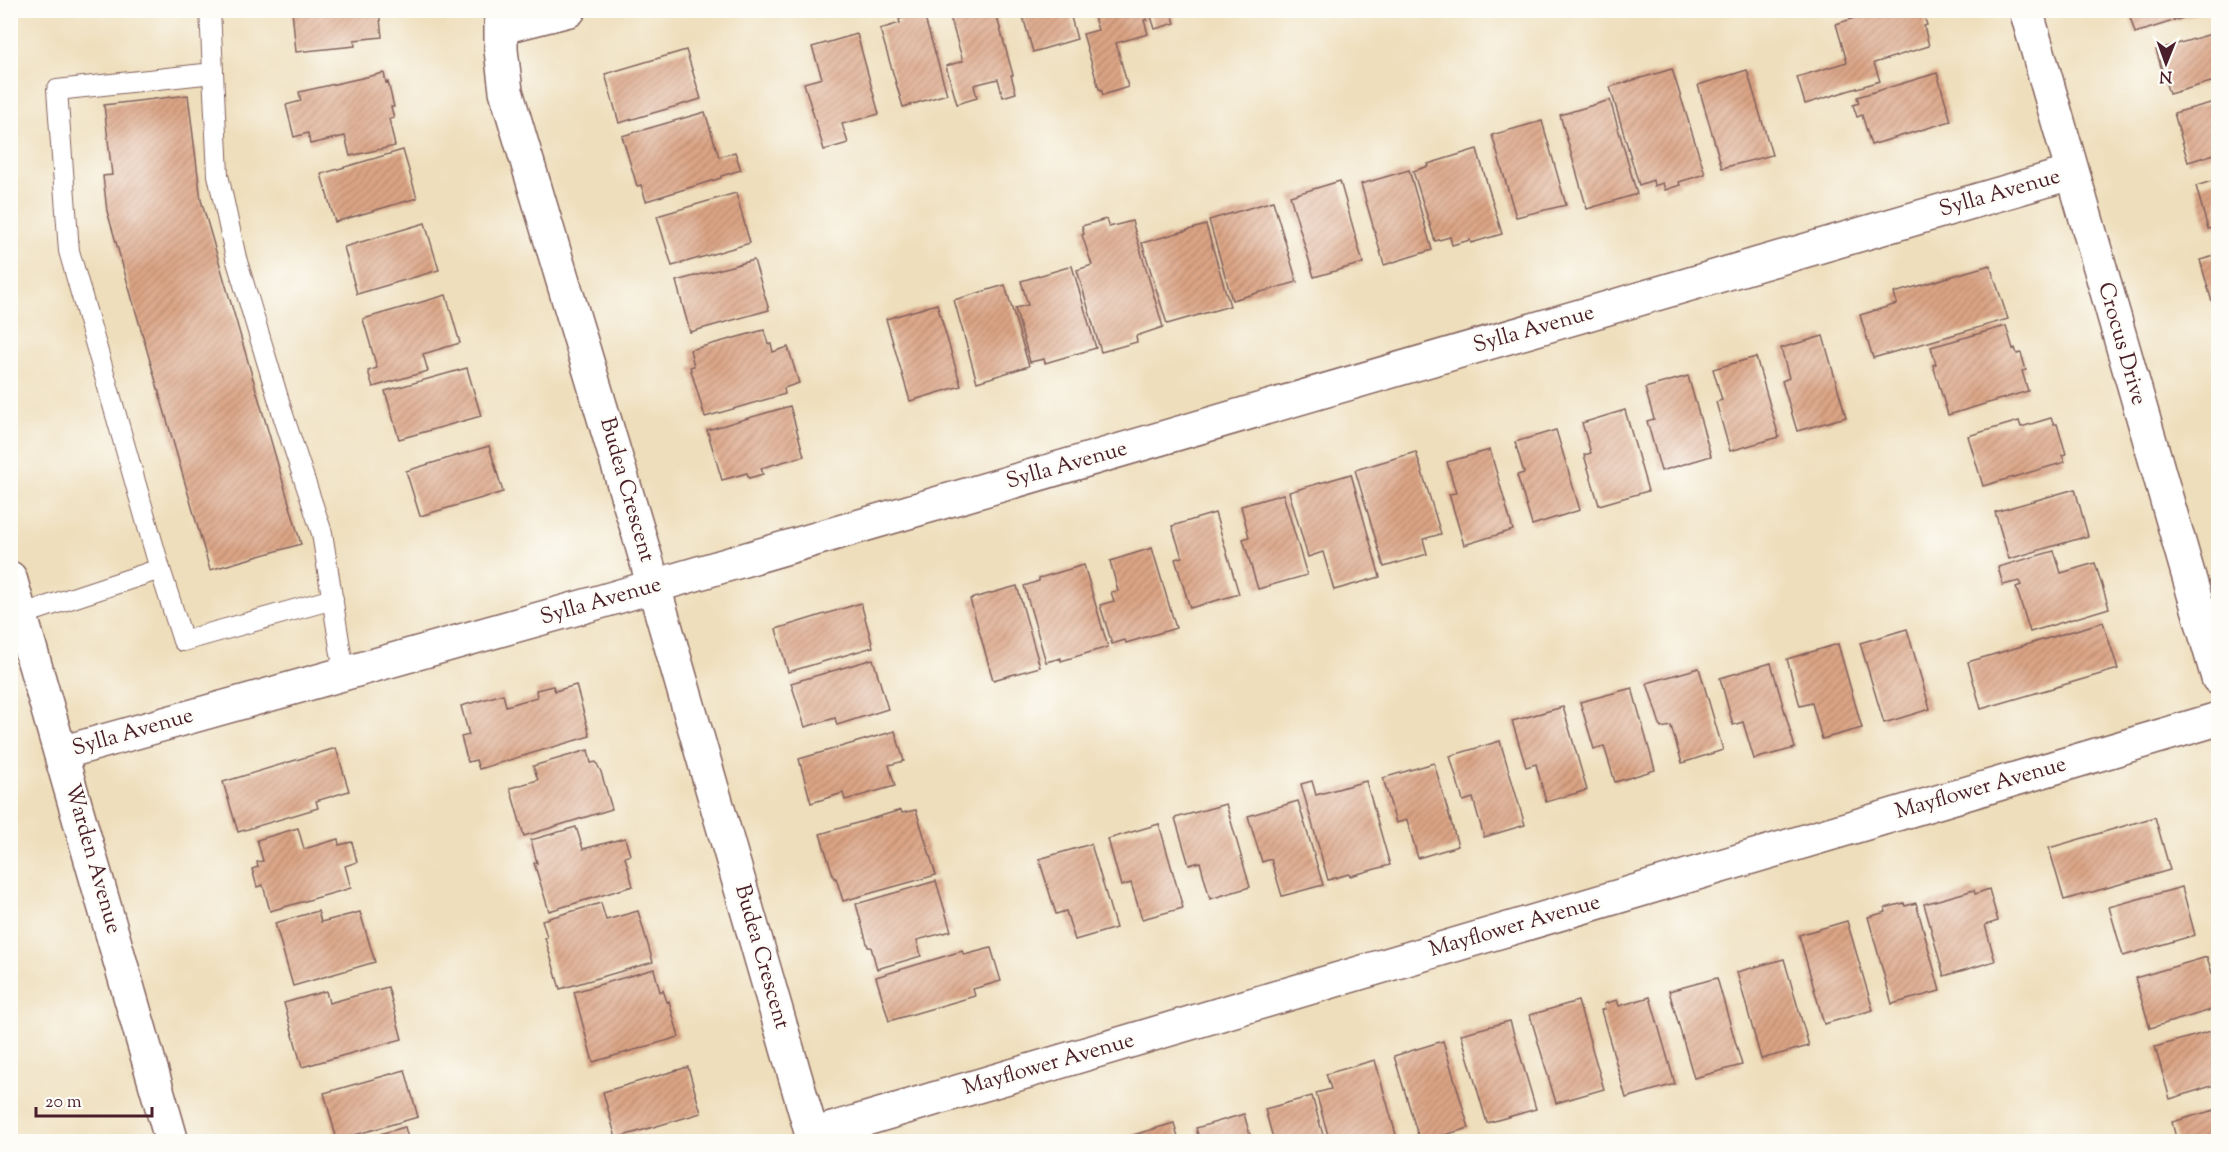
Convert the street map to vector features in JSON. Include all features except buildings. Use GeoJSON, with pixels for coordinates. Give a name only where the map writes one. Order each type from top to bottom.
{"type":"FeatureCollection","features":[{"type":"Feature","properties":{"kind":"street"},"geometry":{"type":"LineString","coordinates":[[502,19],[569,10]]}},
{"type":"Feature","properties":{"kind":"street","name":"Crocus Drive"},"geometry":{"type":"LineString","coordinates":[[2026,10],[2218,678]]}},
{"type":"Feature","properties":{"kind":"street","name":"Budea Crescent"},"geometry":{"type":"LineString","coordinates":[[502,19],[501,50],[506,91],[654,586],[813,1138]]}},
{"type":"Feature","properties":{"kind":"street","name":"Sylla Avenue"},"geometry":{"type":"LineString","coordinates":[[61,753],[654,586],[2071,173]]}},
{"type":"Feature","properties":{"kind":"street","name":"Warden Avenue"},"geometry":{"type":"LineString","coordinates":[[10,578],[172,1142]]}},
{"type":"Feature","properties":{"kind":"street","name":"Mayflower Avenue"},"geometry":{"type":"LineString","coordinates":[[813,1138],[2218,719]]}},
{"type":"Feature","properties":{"kind":"lane"},"geometry":{"type":"LineString","coordinates":[[210,10],[218,175],[236,258],[284,418],[322,533],[344,673]]}},
{"type":"Feature","properties":{"kind":"lane"},"geometry":{"type":"LineString","coordinates":[[213,73],[57,90],[69,251],[160,569],[183,641],[333,599]]}},
{"type":"Feature","properties":{"kind":"lane"},"geometry":{"type":"LineString","coordinates":[[21,615],[160,569]]}}]}
